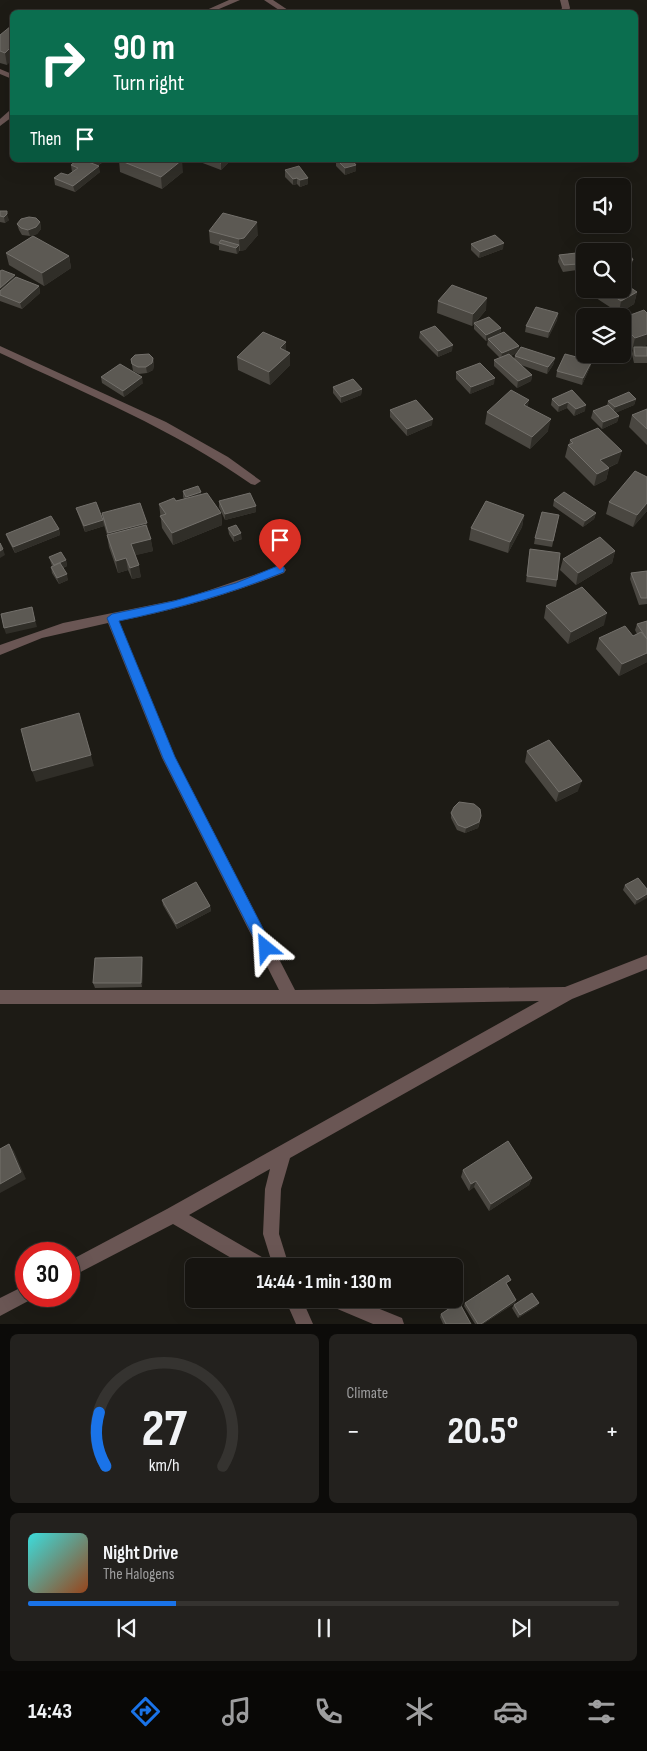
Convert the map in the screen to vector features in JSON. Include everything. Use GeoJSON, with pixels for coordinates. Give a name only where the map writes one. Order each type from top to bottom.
{"type":"FeatureCollection","features":[{"type":"Feature","properties":{"kind":"street"},"geometry":{"type":"LineString","coordinates":[[211,10],[236,0]]}},
{"type":"Feature","properties":{"kind":"street"},"geometry":{"type":"LineString","coordinates":[[268,0],[284,10]]}},
{"type":"Feature","properties":{"kind":"street"},"geometry":{"type":"LineString","coordinates":[[0,123],[10,115]]}},
{"type":"Feature","properties":{"kind":"street"},"geometry":{"type":"LineString","coordinates":[[0,349],[166,425],[223,457],[255,481]]}},
{"type":"Feature","properties":{"kind":"street"},"geometry":{"type":"LineString","coordinates":[[0,650],[46,633],[174,605],[239,586],[280,570]]}},
{"type":"Feature","properties":{"kind":"street"},"geometry":{"type":"LineString","coordinates":[[112,618],[170,758],[290,996]]}},
{"type":"Feature","properties":{"kind":"street"},"geometry":{"type":"LineString","coordinates":[[80,1264],[173,1215],[567,994],[647,962]]}},
{"type":"Feature","properties":{"kind":"street"},"geometry":{"type":"LineString","coordinates":[[0,997],[567,994]]}},
{"type":"Feature","properties":{"kind":"street"},"geometry":{"type":"LineString","coordinates":[[278,1258],[271,1234],[273,1189],[283,1153]]}},
{"type":"Feature","properties":{"kind":"street"},"geometry":{"type":"LineString","coordinates":[[173,1215],[247,1258]]}},
{"type":"Feature","properties":{"kind":"street"},"geometry":{"type":"LineString","coordinates":[[0,1307],[15,1299]]}},
{"type":"Feature","properties":{"kind":"street"},"geometry":{"type":"LineString","coordinates":[[297,1308],[305,1324]]}},
{"type":"Feature","properties":{"kind":"street"},"geometry":{"type":"LineString","coordinates":[[356,1308],[396,1324]]}},
{"type":"Feature","properties":{"kind":"building"},"geometry":{"type":"Polygon","coordinates":[[[10,27],[10,48],[5,53],[0,51],[0,35],[10,27]]]}},
{"type":"Feature","properties":{"kind":"building"},"geometry":{"type":"Polygon","coordinates":[[[75,162],[88,162],[99,166],[73,186],[54,178],[61,173],[68,175],[78,168],[71,165],[75,162]]]}},
{"type":"Feature","properties":{"kind":"building"},"geometry":{"type":"Polygon","coordinates":[[[124,162],[180,162],[161,177],[124,162]]]}},
{"type":"Feature","properties":{"kind":"building"},"geometry":{"type":"Polygon","coordinates":[[[339,162],[354,162],[356,165],[345,168],[339,162]]]}},
{"type":"Feature","properties":{"kind":"building"},"geometry":{"type":"Polygon","coordinates":[[[299,166],[308,178],[293,179],[285,170],[299,166]]]}},
{"type":"Feature","properties":{"kind":"building"},"geometry":{"type":"Polygon","coordinates":[[[0,211],[7,211],[7,214],[4,217],[0,216],[0,211]]]}},
{"type":"Feature","properties":{"kind":"building"},"geometry":{"type":"Polygon","coordinates":[[[223,213],[257,222],[244,238],[239,239],[209,231],[223,213]]]}},
{"type":"Feature","properties":{"kind":"building"},"geometry":{"type":"Polygon","coordinates":[[[36,218],[40,222],[36,227],[28,230],[21,228],[17,224],[21,219],[36,218]]]}},
{"type":"Feature","properties":{"kind":"building"},"geometry":{"type":"Polygon","coordinates":[[[495,235],[504,243],[480,252],[471,244],[495,235]]]}},
{"type":"Feature","properties":{"kind":"building"},"geometry":{"type":"Polygon","coordinates":[[[33,236],[69,256],[42,273],[6,253],[33,236]]]}},
{"type":"Feature","properties":{"kind":"building"},"geometry":{"type":"Polygon","coordinates":[[[221,240],[239,245],[236,248],[219,243],[221,240]]]}},
{"type":"Feature","properties":{"kind":"building"},"geometry":{"type":"Polygon","coordinates":[[[576,253],[576,264],[564,265],[559,255],[576,253]]]}},
{"type":"Feature","properties":{"kind":"building"},"geometry":{"type":"Polygon","coordinates":[[[0,271],[15,275],[0,288],[0,271]]]}},
{"type":"Feature","properties":{"kind":"building"},"geometry":{"type":"Polygon","coordinates":[[[16,277],[39,286],[20,303],[0,295],[0,291],[16,277]]]}},
{"type":"Feature","properties":{"kind":"building"},"geometry":{"type":"Polygon","coordinates":[[[452,285],[487,298],[473,314],[438,301],[452,285]]]}},
{"type":"Feature","properties":{"kind":"building"},"geometry":{"type":"Polygon","coordinates":[[[631,288],[637,292],[631,295],[631,288]]]}},
{"type":"Feature","properties":{"kind":"building"},"geometry":{"type":"Polygon","coordinates":[[[536,307],[558,313],[549,332],[526,326],[536,307]]]}},
{"type":"Feature","properties":{"kind":"building"},"geometry":{"type":"Polygon","coordinates":[[[644,310],[647,313],[647,334],[635,338],[631,334],[631,315],[644,310]]]}},
{"type":"Feature","properties":{"kind":"building"},"geometry":{"type":"Polygon","coordinates":[[[489,317],[501,328],[486,335],[474,323],[489,317]]]}},
{"type":"Feature","properties":{"kind":"building"},"geometry":{"type":"Polygon","coordinates":[[[435,326],[453,345],[438,351],[420,332],[435,326]]]}},
{"type":"Feature","properties":{"kind":"building"},"geometry":{"type":"Polygon","coordinates":[[[263,332],[286,342],[280,348],[290,353],[269,372],[237,357],[263,332]]]}},
{"type":"Feature","properties":{"kind":"building"},"geometry":{"type":"Polygon","coordinates":[[[504,332],[519,346],[502,353],[488,339],[504,332]]]}},
{"type":"Feature","properties":{"kind":"building"},"geometry":{"type":"Polygon","coordinates":[[[521,347],[555,358],[548,367],[515,356],[521,347]]]}},
{"type":"Feature","properties":{"kind":"building"},"geometry":{"type":"Polygon","coordinates":[[[634,347],[647,347],[647,356],[635,356],[634,347]]]}},
{"type":"Feature","properties":{"kind":"building"},"geometry":{"type":"Polygon","coordinates":[[[149,354],[153,358],[152,363],[146,367],[138,367],[132,364],[131,359],[135,355],[149,354]]]}},
{"type":"Feature","properties":{"kind":"building"},"geometry":{"type":"Polygon","coordinates":[[[509,354],[532,375],[518,381],[494,360],[509,354]]]}},
{"type":"Feature","properties":{"kind":"building"},"geometry":{"type":"Polygon","coordinates":[[[565,354],[576,357],[576,363],[591,363],[583,378],[557,371],[565,354]]]}},
{"type":"Feature","properties":{"kind":"building"},"geometry":{"type":"Polygon","coordinates":[[[480,363],[495,378],[471,387],[456,372],[480,363]]]}},
{"type":"Feature","properties":{"kind":"building"},"geometry":{"type":"Polygon","coordinates":[[[120,364],[142,377],[123,391],[101,377],[120,364]]]}},
{"type":"Feature","properties":{"kind":"building"},"geometry":{"type":"Polygon","coordinates":[[[353,379],[362,389],[341,397],[333,387],[353,379]]]}},
{"type":"Feature","properties":{"kind":"building"},"geometry":{"type":"Polygon","coordinates":[[[511,390],[529,400],[524,405],[551,419],[532,437],[487,412],[511,390]]]}},
{"type":"Feature","properties":{"kind":"building"},"geometry":{"type":"Polygon","coordinates":[[[572,390],[586,405],[576,409],[568,402],[559,406],[552,399],[572,390]]]}},
{"type":"Feature","properties":{"kind":"building"},"geometry":{"type":"Polygon","coordinates":[[[629,392],[636,399],[615,407],[608,401],[629,392]]]}},
{"type":"Feature","properties":{"kind":"building"},"geometry":{"type":"Polygon","coordinates":[[[416,400],[433,419],[407,429],[390,410],[416,400]]]}},
{"type":"Feature","properties":{"kind":"building"},"geometry":{"type":"Polygon","coordinates":[[[608,405],[619,416],[603,422],[593,411],[608,405]]]}},
{"type":"Feature","properties":{"kind":"building"},"geometry":{"type":"Polygon","coordinates":[[[647,409],[647,429],[632,415],[647,409]]]}},
{"type":"Feature","properties":{"kind":"building"},"geometry":{"type":"Polygon","coordinates":[[[598,428],[622,451],[600,460],[609,468],[597,474],[568,445],[573,443],[570,440],[598,428]]]}},
{"type":"Feature","properties":{"kind":"building"},"geometry":{"type":"Polygon","coordinates":[[[635,471],[647,477],[647,503],[637,515],[609,502],[635,471]]]}},
{"type":"Feature","properties":{"kind":"building"},"geometry":{"type":"Polygon","coordinates":[[[198,486],[201,492],[186,497],[183,491],[198,486]]]}},
{"type":"Feature","properties":{"kind":"building"},"geometry":{"type":"Polygon","coordinates":[[[564,492],[596,513],[585,521],[554,500],[564,492]]]}},
{"type":"Feature","properties":{"kind":"building"},"geometry":{"type":"Polygon","coordinates":[[[207,493],[221,513],[172,533],[160,516],[166,514],[159,504],[174,498],[176,501],[207,493]]]}},
{"type":"Feature","properties":{"kind":"building"},"geometry":{"type":"Polygon","coordinates":[[[250,493],[256,506],[225,514],[219,501],[250,493]]]}},
{"type":"Feature","properties":{"kind":"building"},"geometry":{"type":"Polygon","coordinates":[[[486,501],[524,515],[510,542],[471,528],[486,501]]]}},
{"type":"Feature","properties":{"kind":"building"},"geometry":{"type":"Polygon","coordinates":[[[96,502],[103,520],[84,526],[76,508],[96,502]]]}},
{"type":"Feature","properties":{"kind":"building"},"geometry":{"type":"Polygon","coordinates":[[[140,503],[147,523],[108,533],[102,513],[140,503]]]}},
{"type":"Feature","properties":{"kind":"building"},"geometry":{"type":"Polygon","coordinates":[[[542,512],[559,515],[553,541],[535,538],[542,512]]]}},
{"type":"Feature","properties":{"kind":"building"},"geometry":{"type":"Polygon","coordinates":[[[51,516],[59,529],[13,547],[6,534],[51,516]]]}},
{"type":"Feature","properties":{"kind":"building"},"geometry":{"type":"Polygon","coordinates":[[[146,525],[151,539],[131,544],[139,565],[130,568],[126,558],[116,561],[107,535],[146,525]]]}},
{"type":"Feature","properties":{"kind":"building"},"geometry":{"type":"Polygon","coordinates":[[[236,525],[241,533],[234,536],[228,528],[236,525]]]}},
{"type":"Feature","properties":{"kind":"building"},"geometry":{"type":"Polygon","coordinates":[[[600,537],[615,551],[578,573],[563,559],[600,537]]]}},
{"type":"Feature","properties":{"kind":"building"},"geometry":{"type":"Polygon","coordinates":[[[530,549],[560,553],[557,580],[527,576],[530,549]]]}},
{"type":"Feature","properties":{"kind":"building"},"geometry":{"type":"Polygon","coordinates":[[[61,552],[66,560],[54,565],[49,557],[61,552]]]}},
{"type":"Feature","properties":{"kind":"building"},"geometry":{"type":"Polygon","coordinates":[[[60,563],[67,574],[57,578],[51,567],[60,563]]]}},
{"type":"Feature","properties":{"kind":"building"},"geometry":{"type":"Polygon","coordinates":[[[647,571],[647,598],[641,598],[631,573],[647,571]]]}},
{"type":"Feature","properties":{"kind":"building"},"geometry":{"type":"Polygon","coordinates":[[[582,587],[607,613],[571,632],[546,606],[582,587]]]}},
{"type":"Feature","properties":{"kind":"building"},"geometry":{"type":"Polygon","coordinates":[[[32,607],[35,621],[4,628],[1,614],[32,607]]]}},
{"type":"Feature","properties":{"kind":"building"},"geometry":{"type":"Polygon","coordinates":[[[647,621],[647,639],[637,624],[647,621]]]}},
{"type":"Feature","properties":{"kind":"building"},"geometry":{"type":"Polygon","coordinates":[[[625,626],[633,636],[641,632],[647,639],[647,653],[622,664],[599,638],[625,626]]]}},
{"type":"Feature","properties":{"kind":"building"},"geometry":{"type":"Polygon","coordinates":[[[79,713],[91,755],[32,771],[21,729],[79,713]]]}},
{"type":"Feature","properties":{"kind":"building"},"geometry":{"type":"Polygon","coordinates":[[[549,740],[582,781],[559,792],[527,751],[549,740]]]}},
{"type":"Feature","properties":{"kind":"building"},"geometry":{"type":"Polygon","coordinates":[[[459,802],[474,804],[480,809],[481,816],[479,822],[466,828],[458,825],[451,813],[459,802]]]}},
{"type":"Feature","properties":{"kind":"building"},"geometry":{"type":"Polygon","coordinates":[[[638,878],[647,889],[647,894],[637,900],[625,885],[638,878]]]}},
{"type":"Feature","properties":{"kind":"building"},"geometry":{"type":"Polygon","coordinates":[[[196,882],[210,906],[176,924],[162,900],[196,882]]]}},
{"type":"Feature","properties":{"kind":"building"},"geometry":{"type":"Polygon","coordinates":[[[142,957],[141,983],[93,983],[95,958],[142,957]]]}},
{"type":"Feature","properties":{"kind":"building"},"geometry":{"type":"Polygon","coordinates":[[[508,1141],[532,1178],[491,1204],[476,1181],[471,1184],[463,1170],[508,1141]]]}},
{"type":"Feature","properties":{"kind":"building"},"geometry":{"type":"Polygon","coordinates":[[[9,1144],[21,1172],[0,1184],[0,1149],[9,1144]]]}},
{"type":"Feature","properties":{"kind":"building"},"geometry":{"type":"Polygon","coordinates":[[[508,1275],[511,1280],[506,1283],[516,1300],[481,1324],[478,1324],[465,1303],[508,1275]]]}},
{"type":"Feature","properties":{"kind":"building"},"geometry":{"type":"Polygon","coordinates":[[[532,1293],[539,1303],[520,1315],[514,1305],[532,1293]]]}},
{"type":"Feature","properties":{"kind":"building"},"geometry":{"type":"Polygon","coordinates":[[[450,1308],[462,1308],[471,1324],[446,1324],[441,1314],[450,1308]]]}},
{"type":"Feature","properties":{"kind":"route"},"geometry":{"type":"LineString","coordinates":[[266,948],[170,758],[112,618],[174,605],[239,586],[280,570]]}}]}
